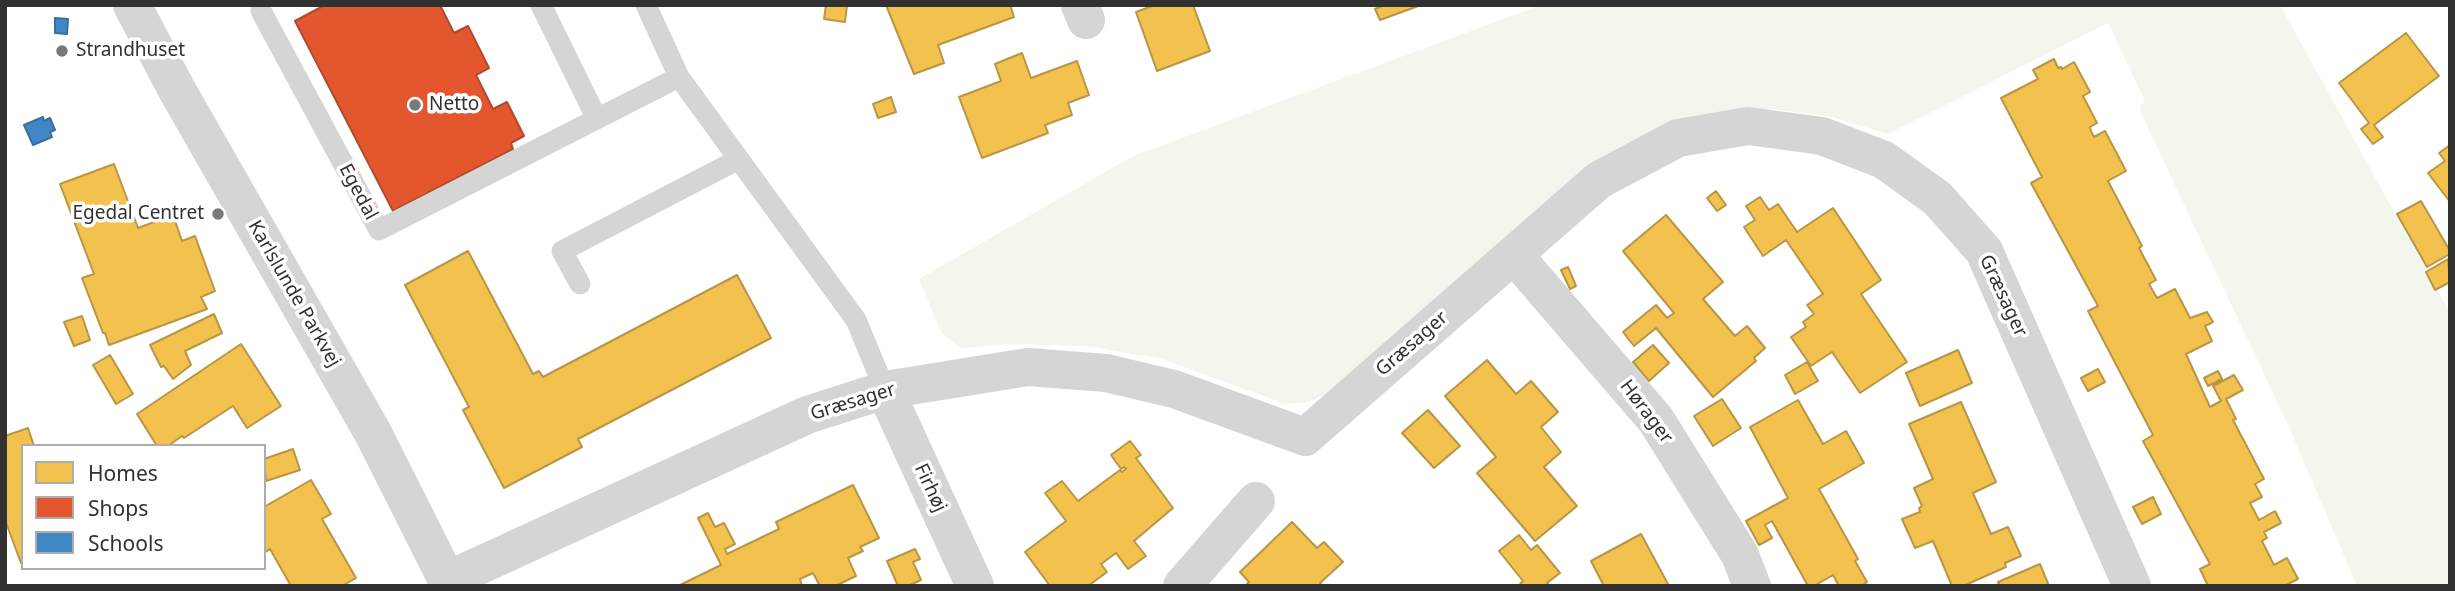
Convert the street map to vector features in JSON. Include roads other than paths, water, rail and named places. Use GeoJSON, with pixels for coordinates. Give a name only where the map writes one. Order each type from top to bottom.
{"type":"FeatureCollection","features":[{"type":"Feature","properties":{"kind":"street","name":"Karlslunde Parkvej"},"geometry":{"type":"LineString","coordinates":[[132,5],[177,90],[373,433],[449,583]]}},
{"type":"Feature","properties":{"kind":"street","name":"Græsager"},"geometry":{"type":"LineString","coordinates":[[449,583],[807,415],[885,390],[1028,367],[1106,373],[1174,389],[1305,438],[1599,180],[1678,138],[1748,127],[1822,136],[1884,160],[1937,198],[1984,251],[2132,586]]}},
{"type":"Feature","properties":{"kind":"street","name":"Hørager"},"geometry":{"type":"LineString","coordinates":[[1514,255],[1656,420],[1740,555],[1752,586]]}},
{"type":"Feature","properties":{"kind":"street","name":"Firhøj"},"geometry":{"type":"LineString","coordinates":[[885,390],[975,586]]}},
{"type":"Feature","properties":{"kind":"street"},"geometry":{"type":"LineString","coordinates":[[1182,586],[1256,501]]}},
{"type":"Feature","properties":{"kind":"lane"},"geometry":{"type":"LineString","coordinates":[[541,5],[597,119]]}},
{"type":"Feature","properties":{"kind":"lane"},"geometry":{"type":"LineString","coordinates":[[646,5],[679,77],[856,320],[885,390]]}},
{"type":"Feature","properties":{"kind":"lane","name":"Egedal"},"geometry":{"type":"LineString","coordinates":[[261,11],[379,230],[679,77]]}},
{"type":"Feature","properties":{"kind":"lane"},"geometry":{"type":"LineString","coordinates":[[580,284],[562,251],[739,159]]}},
{"type":"Feature","properties":{"kind":"place","name":"Strandhuset"},"geometry":{"type":"Point","coordinates":[62,51]}},
{"type":"Feature","properties":{"kind":"place","name":"Netto"},"geometry":{"type":"Point","coordinates":[415,105]}},
{"type":"Feature","properties":{"kind":"place","name":"Egedal Centret"},"geometry":{"type":"Point","coordinates":[218,214]}}]}
